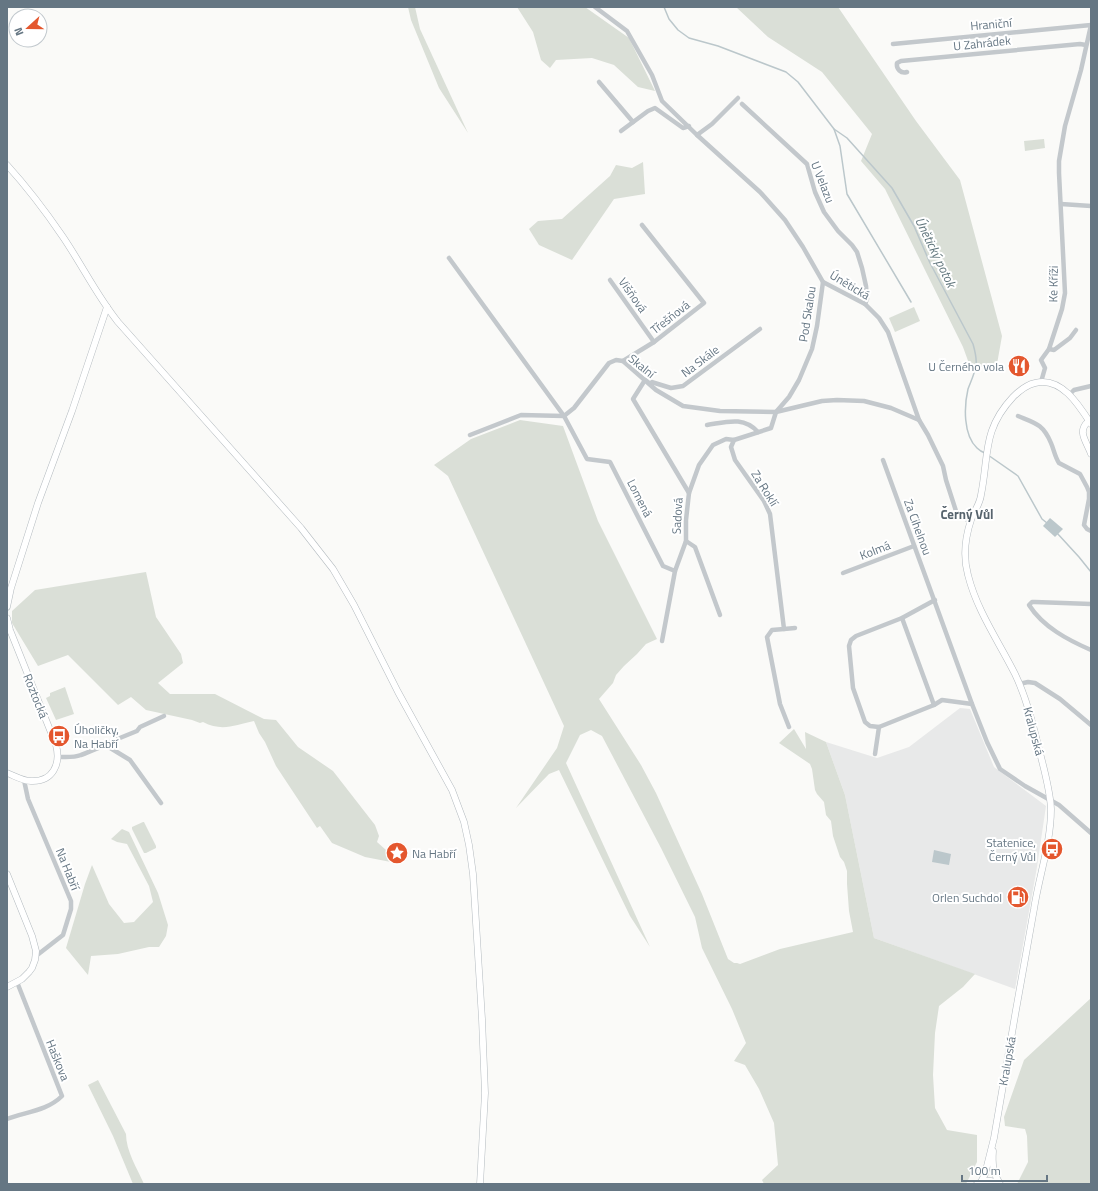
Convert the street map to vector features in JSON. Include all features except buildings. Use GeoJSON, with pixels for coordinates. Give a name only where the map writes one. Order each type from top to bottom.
{"type":"FeatureCollection","features":[{"type":"Feature","properties":{"kind":"street","name":"Únětická"},"geometry":{"type":"LineString","coordinates":[[595,7],[627,31],[652,75],[662,101],[760,192],[785,220],[803,247],[823,282],[865,304],[879,318],[888,332],[919,420],[943,466],[956,511],[959,515],[971,522]]}},
{"type":"Feature","properties":{"kind":"street","name":"Hraniční"},"geometry":{"type":"LineString","coordinates":[[893,44],[1091,25]]}},
{"type":"Feature","properties":{"kind":"street","name":"Ke Kříži"},"geometry":{"type":"LineString","coordinates":[[1041,382],[1045,368],[1041,360],[1049,349],[1064,302],[1065,293],[1058,173],[1060,149],[1081,70],[1091,25]]}},
{"type":"Feature","properties":{"kind":"street","name":"U Zahrádek"},"geometry":{"type":"LineString","coordinates":[[907,72],[901,72],[898,69],[898,63],[901,61],[1010,50],[1080,44],[1086,45]]}},
{"type":"Feature","properties":{"kind":"street"},"geometry":{"type":"LineString","coordinates":[[599,82],[633,122]]}},
{"type":"Feature","properties":{"kind":"street"},"geometry":{"type":"LineString","coordinates":[[697,135],[712,124],[738,98]]}},
{"type":"Feature","properties":{"kind":"street","name":"U Velazu"},"geometry":{"type":"LineString","coordinates":[[742,104],[807,164],[815,192],[824,212],[838,231],[857,252],[866,286],[867,299],[865,304]]}},
{"type":"Feature","properties":{"kind":"street"},"geometry":{"type":"LineString","coordinates":[[621,131],[648,111],[655,108],[683,128],[689,126]]}},
{"type":"Feature","properties":{"kind":"street"},"geometry":{"type":"LineString","coordinates":[[7,165],[19,178],[63,237],[106,307],[301,528],[333,569],[452,790],[464,822],[473,874],[485,1093],[480,1184]]}},
{"type":"Feature","properties":{"kind":"street"},"geometry":{"type":"LineString","coordinates":[[1060,204],[1091,206]]}},
{"type":"Feature","properties":{"kind":"street","name":"Třešňová"},"geometry":{"type":"LineString","coordinates":[[623,361],[654,342],[704,302],[642,225]]}},
{"type":"Feature","properties":{"kind":"street"},"geometry":{"type":"LineString","coordinates":[[449,258],[564,416]]}},
{"type":"Feature","properties":{"kind":"street","name":"Višňová"},"geometry":{"type":"LineString","coordinates":[[610,280],[654,342]]}},
{"type":"Feature","properties":{"kind":"street","name":"Pod Skalou"},"geometry":{"type":"LineString","coordinates":[[776,412],[789,397],[799,380],[812,349],[817,326],[823,282]]}},
{"type":"Feature","properties":{"kind":"street"},"geometry":{"type":"LineString","coordinates":[[7,607],[11,588],[38,503],[72,411],[106,307]]}},
{"type":"Feature","properties":{"kind":"street","name":"Na Skále"},"geometry":{"type":"LineString","coordinates":[[645,380],[671,388],[683,386],[760,329]]}},
{"type":"Feature","properties":{"kind":"street"},"geometry":{"type":"LineString","coordinates":[[1049,349],[1054,350],[1070,338],[1076,330]]}},
{"type":"Feature","properties":{"kind":"street","name":"Skalní"},"geometry":{"type":"LineString","coordinates":[[564,416],[574,408],[609,363],[616,360],[623,361],[656,390],[683,406],[720,412],[776,412],[822,401],[864,401],[891,408],[919,420]]}},
{"type":"Feature","properties":{"kind":"street","name":"Sadová"},"geometry":{"type":"LineString","coordinates":[[645,380],[633,399],[689,492],[686,520],[686,541],[695,547],[720,616]]}},
{"type":"Feature","properties":{"kind":"street"},"geometry":{"type":"LineString","coordinates":[[1041,382],[1054,385],[1063,390],[1069,395],[1090,422],[1085,424],[1083,432],[1091,454]]}},
{"type":"Feature","properties":{"kind":"street","name":"Kralupská"},"geometry":{"type":"LineString","coordinates":[[979,1183],[985,1174],[994,1138],[1035,898],[1047,844],[1050,800],[1042,759],[1028,707],[1019,684],[975,597],[968,576],[964,554],[971,522],[981,498],[989,440],[997,420],[1009,402],[1019,391],[1033,383],[1041,382]]}},
{"type":"Feature","properties":{"kind":"street"},"geometry":{"type":"LineString","coordinates":[[1069,395],[1074,390],[1091,386]]}},
{"type":"Feature","properties":{"kind":"street"},"geometry":{"type":"LineString","coordinates":[[689,492],[700,465],[713,445],[726,439],[734,440],[771,428],[776,412]]}},
{"type":"Feature","properties":{"kind":"street"},"geometry":{"type":"LineString","coordinates":[[470,435],[521,415],[564,416]]}},
{"type":"Feature","properties":{"kind":"street","name":"Lomená"},"geometry":{"type":"LineString","coordinates":[[564,416],[587,458],[610,462],[663,566],[676,571]]}},
{"type":"Feature","properties":{"kind":"street"},"geometry":{"type":"LineString","coordinates":[[1018,416],[1041,426],[1052,443],[1059,464],[1076,472],[1082,477],[1089,492],[1084,525],[1087,530],[1091,531]]}},
{"type":"Feature","properties":{"kind":"street"},"geometry":{"type":"LineString","coordinates":[[707,425],[732,421],[744,422],[753,426],[758,432]]}},
{"type":"Feature","properties":{"kind":"street","name":"Za Roklí"},"geometry":{"type":"LineString","coordinates":[[734,440],[732,447],[735,460],[764,501],[770,514],[784,629]]}},
{"type":"Feature","properties":{"kind":"street","name":"Za Cihelnou"},"geometry":{"type":"LineString","coordinates":[[883,460],[972,704],[987,742],[1000,769],[1025,786],[1059,805],[1091,833]]}},
{"type":"Feature","properties":{"kind":"street"},"geometry":{"type":"LineString","coordinates":[[662,640],[676,571],[686,541]]}},
{"type":"Feature","properties":{"kind":"street","name":"Kolmá"},"geometry":{"type":"LineString","coordinates":[[843,573],[914,546]]}},
{"type":"Feature","properties":{"kind":"street"},"geometry":{"type":"LineString","coordinates":[[935,600],[902,618],[856,636],[850,640],[849,646],[853,688],[865,722],[870,726],[878,727],[934,705],[942,700],[972,704]]}},
{"type":"Feature","properties":{"kind":"street"},"geometry":{"type":"LineString","coordinates":[[1091,604],[1032,602],[1029,605],[1037,616],[1052,629],[1062,636],[1091,650]]}},
{"type":"Feature","properties":{"kind":"street","name":"Roztocká"},"geometry":{"type":"LineString","coordinates":[[7,618],[12,635],[54,739],[58,756]]}},
{"type":"Feature","properties":{"kind":"street"},"geometry":{"type":"LineString","coordinates":[[902,618],[934,705]]}},
{"type":"Feature","properties":{"kind":"street"},"geometry":{"type":"LineString","coordinates":[[789,727],[780,704],[767,637],[772,630],[795,628]]}},
{"type":"Feature","properties":{"kind":"street"},"geometry":{"type":"LineString","coordinates":[[1019,684],[1028,682],[1035,683],[1060,699],[1091,725]]}},
{"type":"Feature","properties":{"kind":"street"},"geometry":{"type":"LineString","coordinates":[[7,773],[24,780],[37,781],[48,777],[55,768],[58,756],[68,758],[106,746],[110,742],[137,731],[140,727],[164,716]]}},
{"type":"Feature","properties":{"kind":"street"},"geometry":{"type":"LineString","coordinates":[[876,754],[878,727]]}},
{"type":"Feature","properties":{"kind":"street"},"geometry":{"type":"LineString","coordinates":[[106,746],[130,760],[161,803]]}},
{"type":"Feature","properties":{"kind":"street","name":"Na Habří"},"geometry":{"type":"LineString","coordinates":[[24,780],[28,799],[71,901],[71,909],[63,936],[36,956]]}},
{"type":"Feature","properties":{"kind":"street"},"geometry":{"type":"LineString","coordinates":[[7,874],[34,941],[36,956],[32,968],[26,975],[7,987]]}},
{"type":"Feature","properties":{"kind":"street","name":"Haškova"},"geometry":{"type":"LineString","coordinates":[[7,1119],[32,1112],[56,1102],[62,1096],[16,982]]}},
{"type":"Feature","properties":{"kind":"street"},"geometry":{"type":"LineString","coordinates":[[994,1138],[993,1169],[999,1184]]}},
{"type":"Feature","properties":{"kind":"street"},"geometry":{"type":"LineString","coordinates":[[979,1183],[991,1181],[999,1184]]}},
{"type":"Feature","properties":{"kind":"shaded area"},"geometry":{"type":"Polygon","coordinates":[[[408,7],[415,7],[420,29],[468,133],[439,88],[411,20],[408,7]]]}},
{"type":"Feature","properties":{"kind":"shaded area"},"geometry":{"type":"Polygon","coordinates":[[[517,7],[585,7],[629,38],[655,91],[638,87],[614,65],[592,58],[556,60],[550,68],[541,60],[533,32],[517,7]]]}},
{"type":"Feature","properties":{"kind":"shaded area"},"geometry":{"type":"Polygon","coordinates":[[[736,7],[838,7],[916,121],[960,180],[1002,336],[997,364],[971,369],[963,347],[885,189],[861,161],[872,134],[822,72],[768,37],[736,7]]]}},
{"type":"Feature","properties":{"kind":"shaded area"},"geometry":{"type":"Polygon","coordinates":[[[1044,139],[1045,148],[1025,151],[1024,141],[1044,139]]]}},
{"type":"Feature","properties":{"kind":"shaded area"},"geometry":{"type":"Polygon","coordinates":[[[643,162],[645,194],[614,199],[572,260],[539,245],[529,229],[538,221],[562,219],[610,176],[616,165],[632,168],[643,162]]]}},
{"type":"Feature","properties":{"kind":"shaded area"},"geometry":{"type":"Polygon","coordinates":[[[914,307],[920,321],[895,332],[889,318],[914,307]]]}},
{"type":"Feature","properties":{"kind":"shaded area"},"geometry":{"type":"Polygon","coordinates":[[[520,420],[563,426],[598,521],[657,639],[646,644],[624,666],[616,675],[613,683],[599,699],[641,765],[656,793],[702,894],[728,959],[734,963],[740,964],[780,949],[853,932],[849,911],[847,871],[844,862],[840,857],[833,836],[831,821],[826,815],[824,802],[815,790],[812,769],[810,764],[779,743],[794,729],[806,749],[805,732],[826,742],[845,795],[874,938],[975,974],[963,987],[939,1006],[935,1033],[933,1075],[935,1108],[947,1130],[977,1135],[977,1162],[966,1184],[764,1184],[762,1180],[778,1165],[774,1123],[759,1089],[745,1065],[734,1061],[746,1043],[732,1009],[702,948],[695,917],[661,848],[602,736],[591,730],[580,735],[566,763],[650,947],[630,916],[559,770],[549,774],[516,808],[557,748],[564,726],[448,476],[434,465],[471,439],[520,420]]]}},
{"type":"Feature","properties":{"kind":"shaded area"},"geometry":{"type":"Polygon","coordinates":[[[1050,518],[1063,529],[1055,537],[1043,526],[1050,518]]]}},
{"type":"Feature","properties":{"kind":"shaded area"},"geometry":{"type":"Polygon","coordinates":[[[146,572],[156,617],[181,654],[183,663],[158,683],[170,694],[215,694],[264,719],[276,720],[298,747],[333,771],[375,825],[379,836],[377,842],[386,850],[396,863],[365,857],[332,843],[320,826],[317,828],[276,766],[254,721],[235,726],[216,727],[203,722],[200,723],[146,710],[131,697],[118,705],[68,655],[38,666],[12,623],[12,611],[35,590],[146,572]]]}},
{"type":"Feature","properties":{"kind":"shaded area"},"geometry":{"type":"Polygon","coordinates":[[[65,687],[74,714],[56,720],[46,698],[50,696],[50,693],[65,687]]]}},
{"type":"Feature","properties":{"kind":"shaded area"},"geometry":{"type":"Polygon","coordinates":[[[960,708],[970,709],[994,767],[1046,806],[1037,867],[1015,989],[874,938],[845,795],[826,742],[877,758],[909,747],[960,708]]]}},
{"type":"Feature","properties":{"kind":"shaded area"},"geometry":{"type":"Polygon","coordinates":[[[143,822],[156,846],[156,848],[146,853],[144,853],[132,829],[132,827],[143,822]]]}},
{"type":"Feature","properties":{"kind":"shaded area"},"geometry":{"type":"Polygon","coordinates":[[[122,829],[129,832],[158,893],[168,925],[166,936],[159,947],[149,947],[118,954],[91,956],[88,975],[66,948],[92,865],[109,904],[124,923],[134,922],[153,902],[149,886],[127,844],[111,839],[122,829]]]}},
{"type":"Feature","properties":{"kind":"shaded area"},"geometry":{"type":"Polygon","coordinates":[[[934,850],[951,854],[949,865],[932,862],[934,850]]]}},
{"type":"Feature","properties":{"kind":"shaded area"},"geometry":{"type":"Polygon","coordinates":[[[1091,998],[1091,1184],[1017,1184],[1028,1162],[1027,1136],[1025,1129],[1005,1126],[1004,1117],[1024,1060],[1091,998]]]}},
{"type":"Feature","properties":{"kind":"shaded area"},"geometry":{"type":"Polygon","coordinates":[[[98,1080],[126,1134],[126,1140],[130,1153],[144,1184],[133,1184],[113,1136],[88,1085],[98,1080]]]}},
{"type":"Feature","properties":{"kind":"waterway","name":"Únětický potok"},"geometry":{"type":"LineString","coordinates":[[664,7],[669,19],[678,30],[689,38],[718,46],[786,72],[798,82],[834,129],[847,138],[892,188],[914,226],[930,263],[973,344],[976,365],[968,389],[965,412],[969,436],[978,449],[985,453]]}},
{"type":"Feature","properties":{"kind":"waterway"},"geometry":{"type":"LineString","coordinates":[[834,129],[840,146],[847,194],[911,302]]}},
{"type":"Feature","properties":{"kind":"waterway","name":"Únětický potok"},"geometry":{"type":"LineString","coordinates":[[988,455],[1018,476],[1042,519],[1047,523]]}},
{"type":"Feature","properties":{"kind":"waterway","name":"Únětický potok"},"geometry":{"type":"LineString","coordinates":[[1057,533],[1091,572]]}},
{"type":"Feature","properties":{"kind":"place","name":"U Černého vola"},"geometry":{"type":"Point","coordinates":[1019,366]}},
{"type":"Feature","properties":{"kind":"place","name":"Úholičky, Na Habří"},"geometry":{"type":"Point","coordinates":[59,736]}},
{"type":"Feature","properties":{"kind":"place","name":"Statenice, Černý Vůl"},"geometry":{"type":"Point","coordinates":[1052,849]}},
{"type":"Feature","properties":{"kind":"place","name":"Na Habří"},"geometry":{"type":"Point","coordinates":[397,853]}},
{"type":"Feature","properties":{"kind":"place","name":"Orlen Suchdol"},"geometry":{"type":"Point","coordinates":[1018,897]}},
{"type":"Feature","properties":{"kind":"district","name":"Černý Vůl"},"geometry":{"type":"Point","coordinates":[967,514]}}]}
